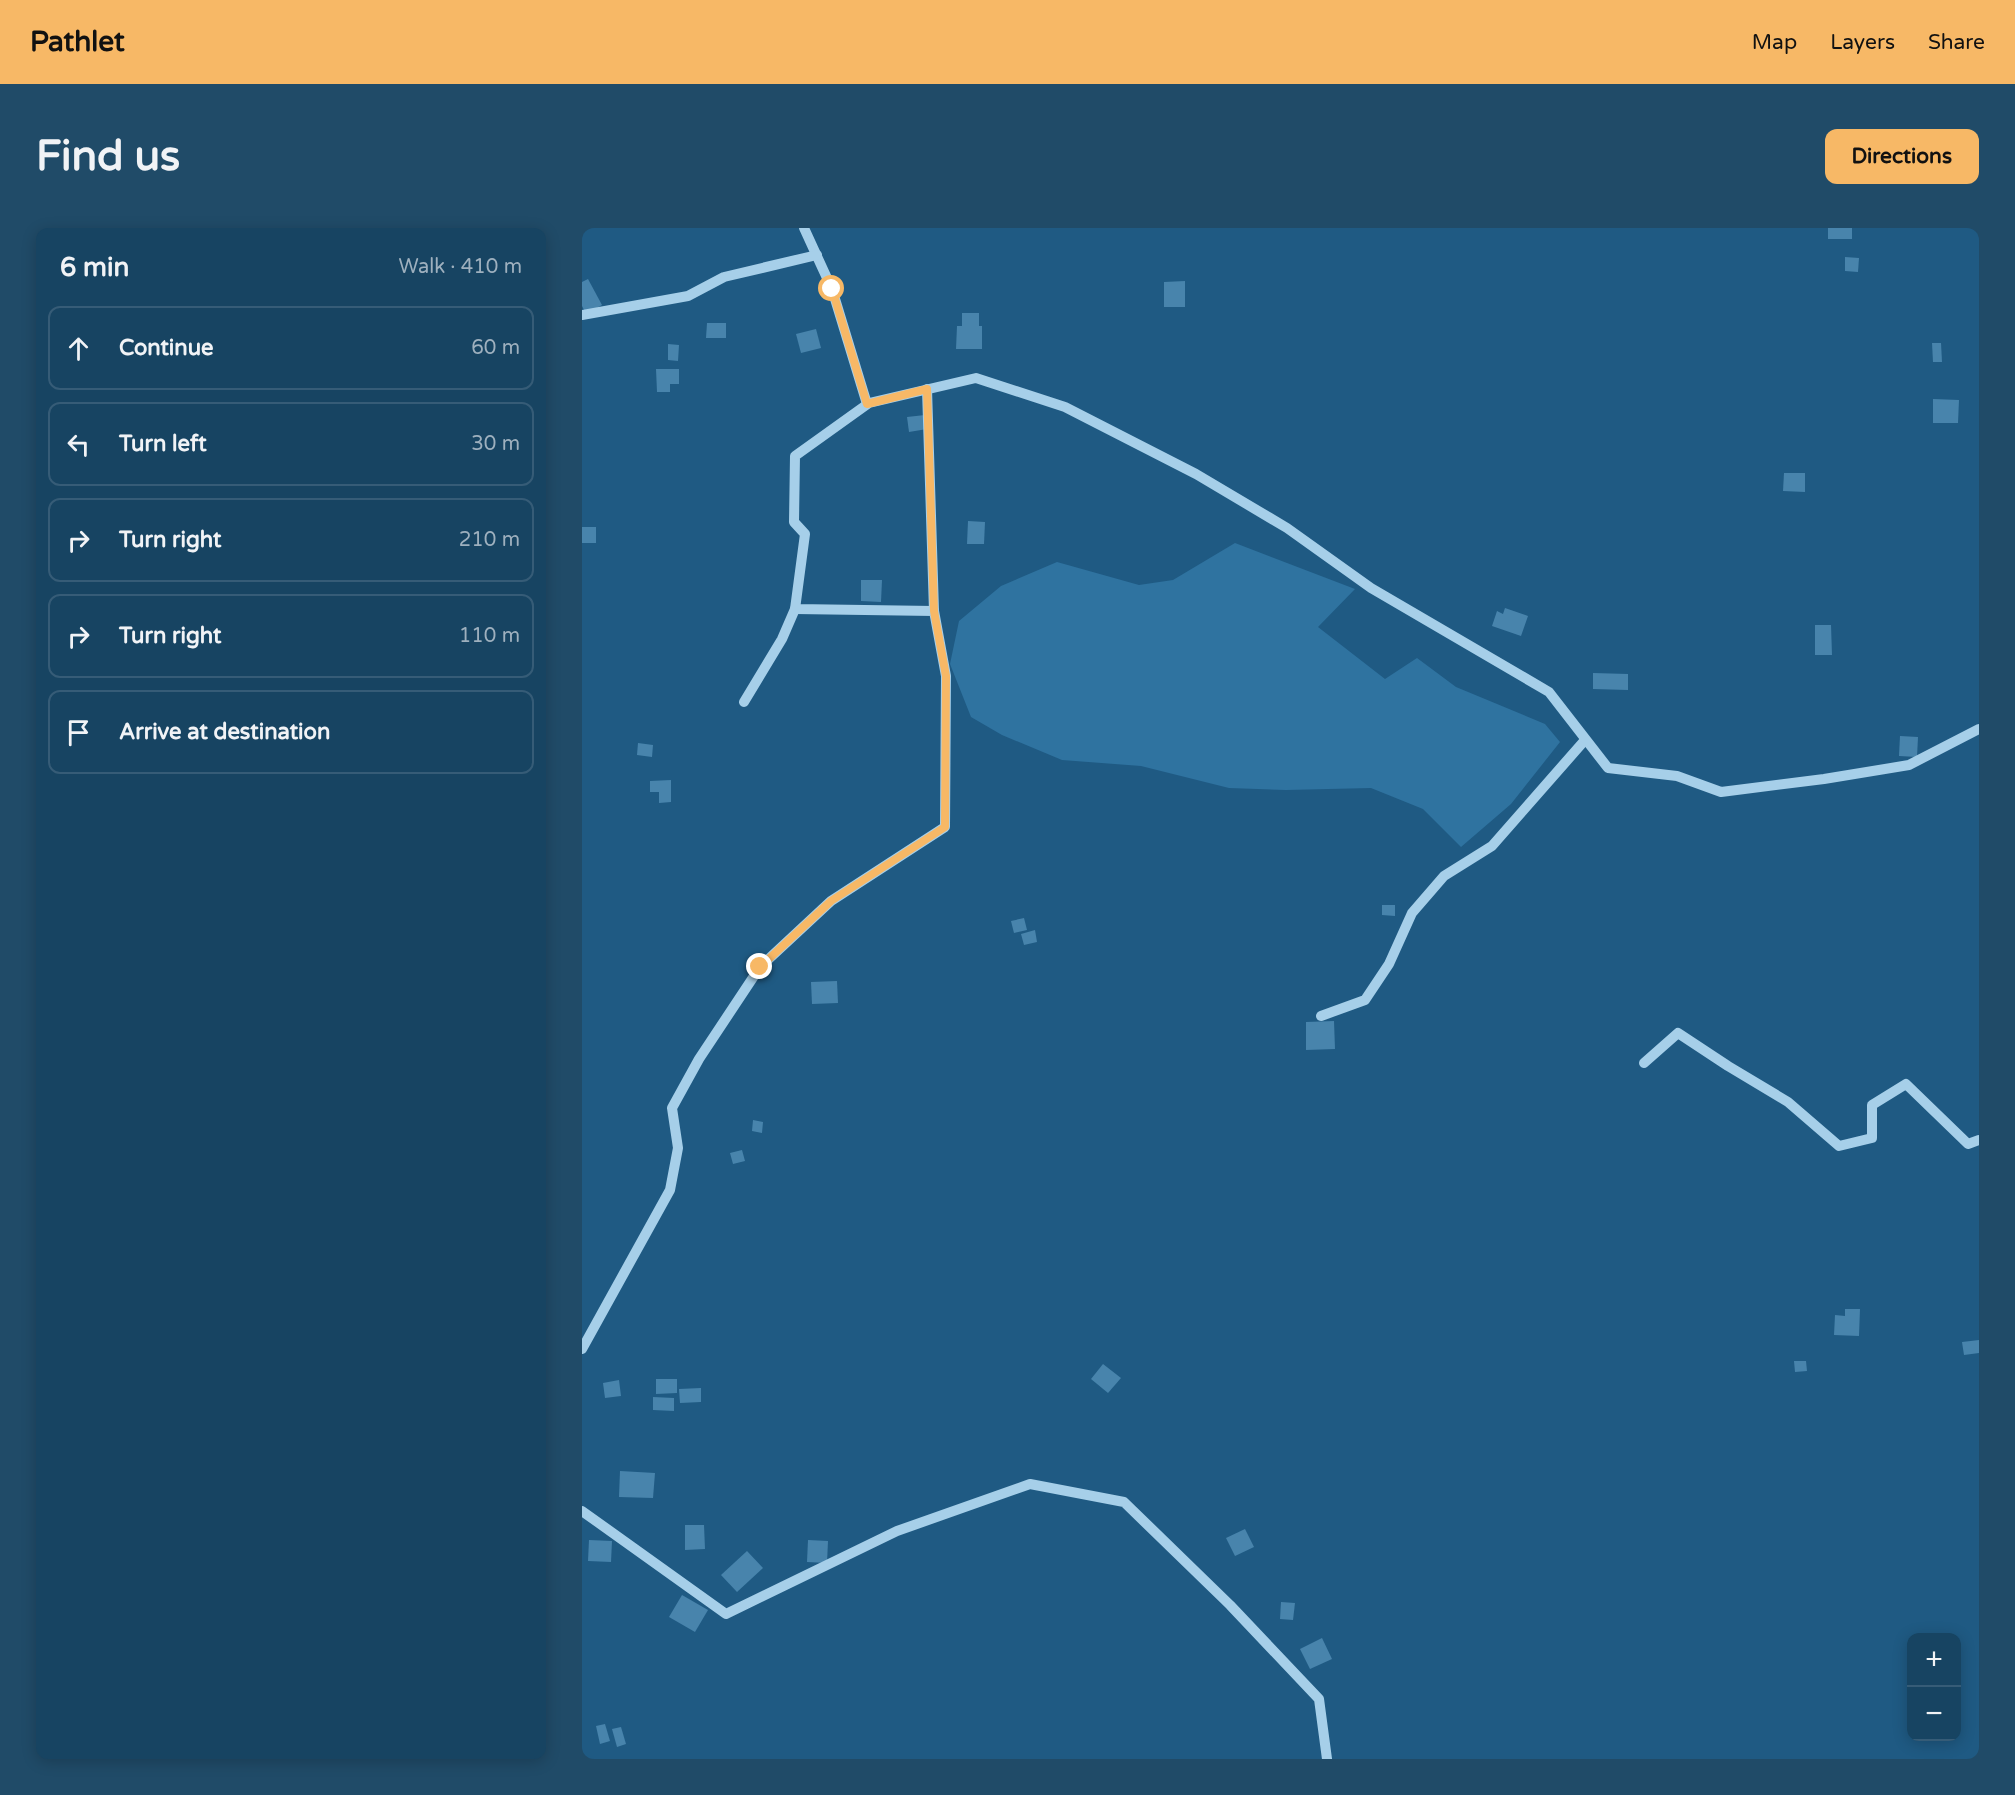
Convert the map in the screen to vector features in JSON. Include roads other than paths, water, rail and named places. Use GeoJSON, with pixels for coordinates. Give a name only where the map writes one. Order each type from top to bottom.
{"type":"FeatureCollection","features":[{"type":"Feature","properties":{"kind":"street"},"geometry":{"type":"LineString","coordinates":[[804,228],[832,289],[867,404]]}},
{"type":"Feature","properties":{"kind":"street"},"geometry":{"type":"LineString","coordinates":[[582,315],[688,296],[724,277],[817,255]]}},
{"type":"Feature","properties":{"kind":"street"},"geometry":{"type":"LineString","coordinates":[[744,702],[782,639],[795,609],[805,534],[794,522],[795,456],[867,404],[976,378],[1065,407],[1196,474],[1287,528],[1371,588],[1549,692],[1608,768],[1677,776],[1721,792],[1909,765],[1979,729]]}},
{"type":"Feature","properties":{"kind":"street"},"geometry":{"type":"LineString","coordinates":[[582,1349],[670,1190],[678,1148],[672,1108],[699,1059],[760,967],[831,901],[945,827],[946,676],[934,611],[927,389]]}},
{"type":"Feature","properties":{"kind":"street"},"geometry":{"type":"LineString","coordinates":[[795,609],[934,611]]}},
{"type":"Feature","properties":{"kind":"street"},"geometry":{"type":"LineString","coordinates":[[1321,1016],[1365,1000],[1389,964],[1412,914],[1444,876],[1492,846],[1585,740]]}},
{"type":"Feature","properties":{"kind":"street"},"geometry":{"type":"LineString","coordinates":[[1644,1063],[1678,1033],[1788,1102],[1839,1146],[1872,1138],[1872,1105],[1906,1084],[1968,1144],[1979,1140]]}},
{"type":"Feature","properties":{"kind":"street"},"geometry":{"type":"LineString","coordinates":[[582,1511],[726,1614],[897,1531],[1030,1484],[1124,1502],[1230,1605],[1319,1699],[1327,1759]]}}]}
